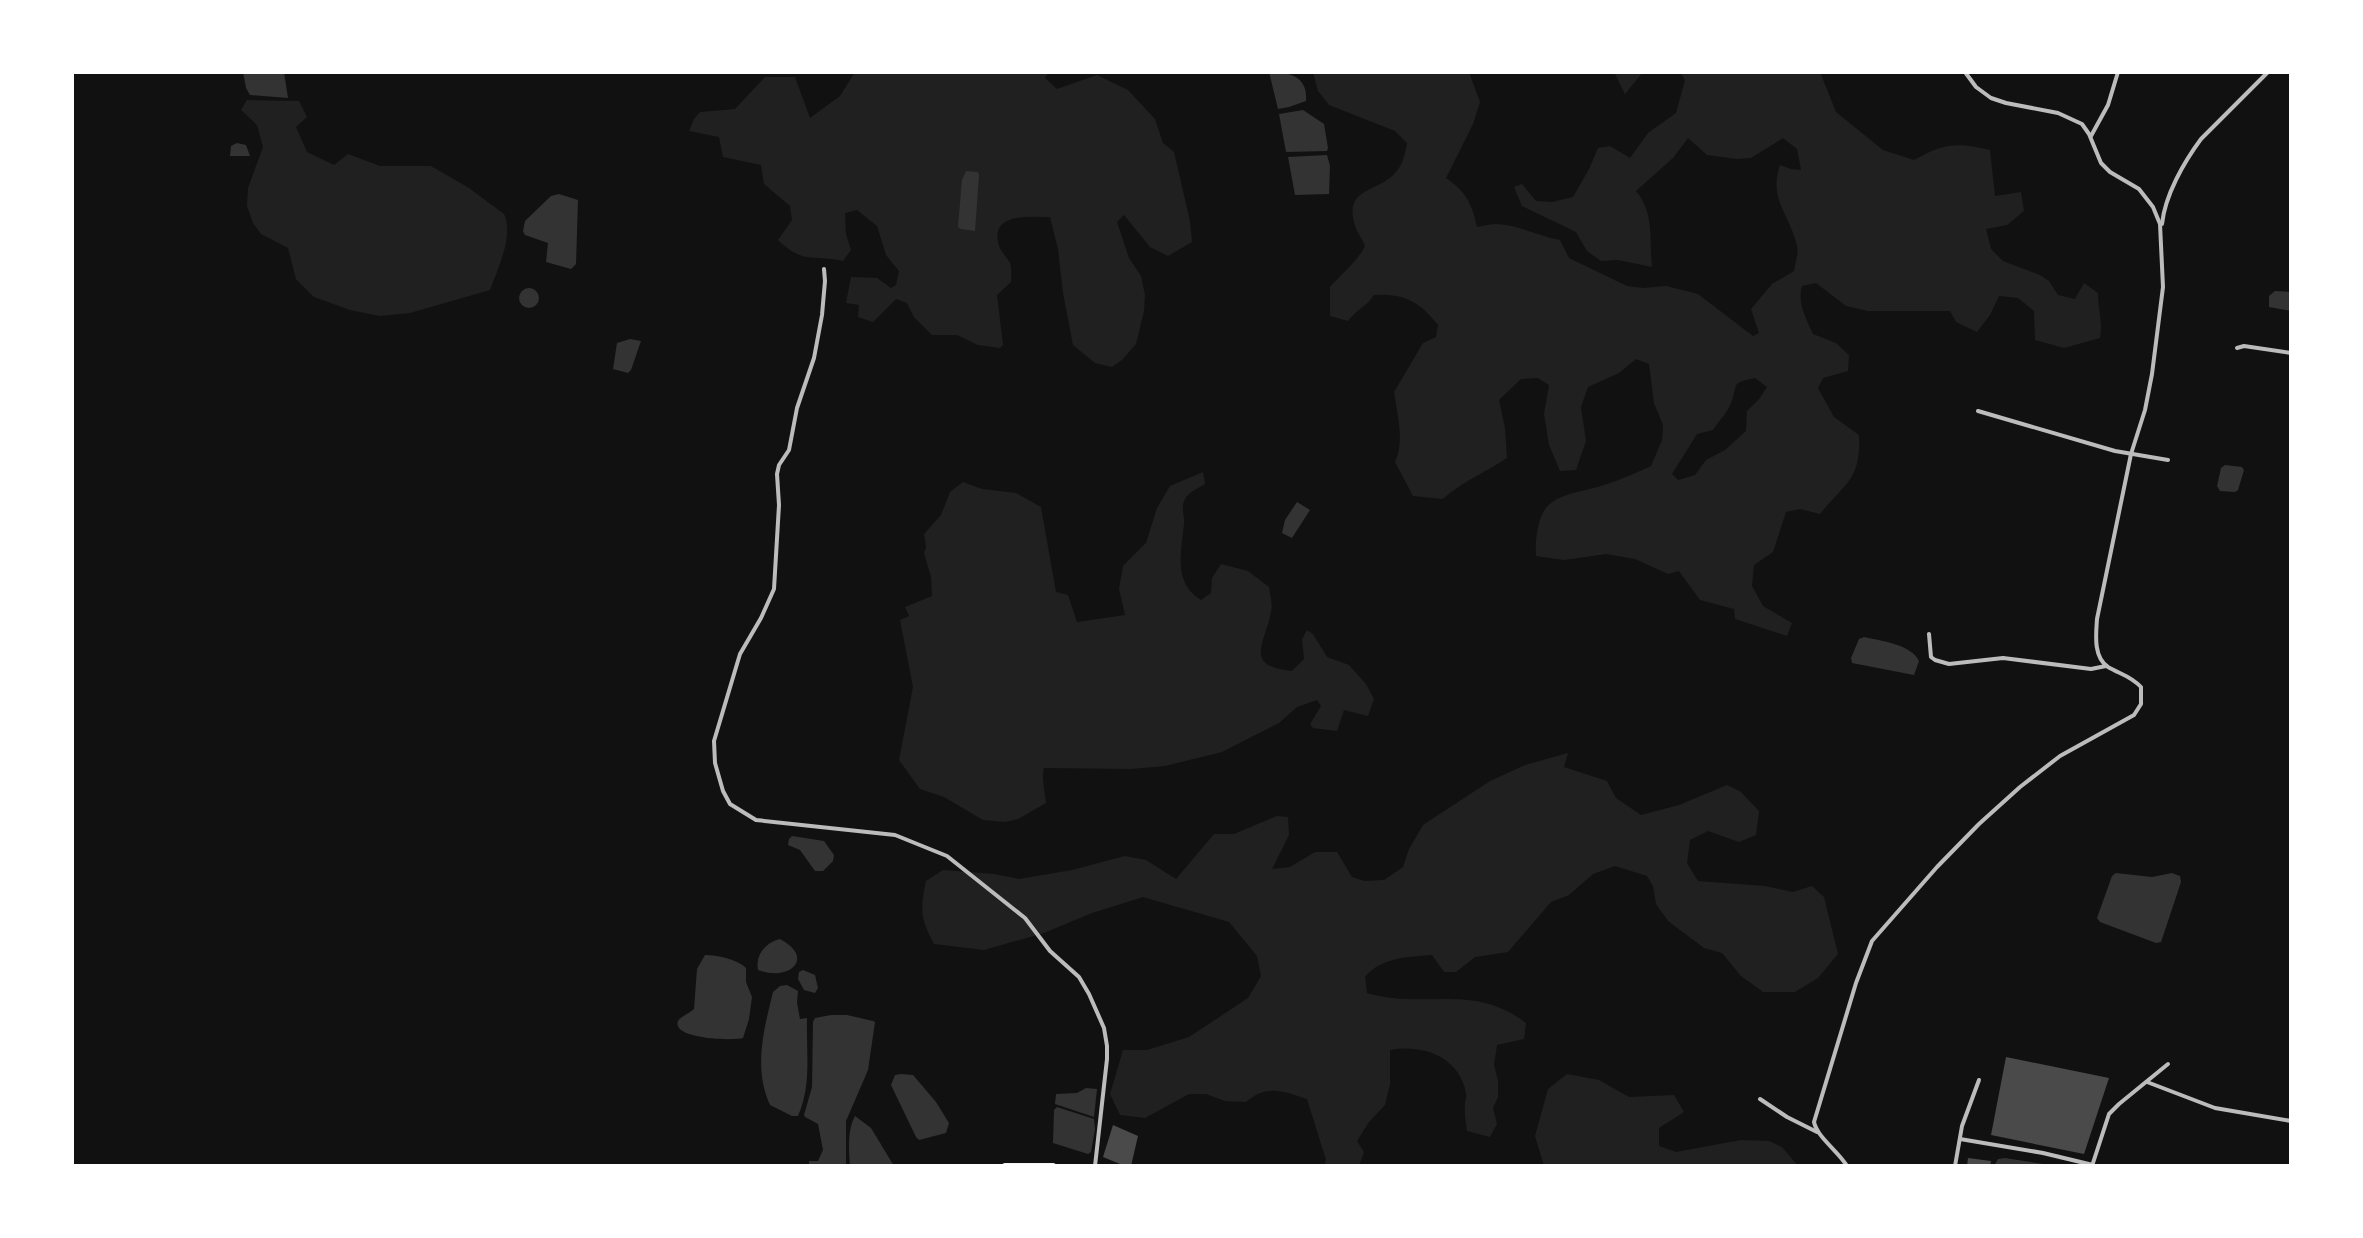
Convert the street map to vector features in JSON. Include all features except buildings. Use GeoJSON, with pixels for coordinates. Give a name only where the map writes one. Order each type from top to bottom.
{"type":"FeatureCollection","features":[{"type":"Feature","properties":{"kind":"main road"},"geometry":{"type":"LineString","coordinates":[[1005,1166],[1053,1166]]}},
{"type":"Feature","properties":{"kind":"street"},"geometry":{"type":"LineString","coordinates":[[1817,1132],[1814,1122],[1856,983],[1872,941],[1937,867],[2020,787],[2060,756],[2134,715],[2141,704],[2141,687],[2133,678],[2101,661],[2095,642],[2131,454],[2152,374],[2163,287],[2158,217],[2133,184],[2105,168],[2082,124],[2070,118],[1991,98],[1976,87],[1965,72]]}},
{"type":"Feature","properties":{"kind":"street"},"geometry":{"type":"LineString","coordinates":[[2090,137],[2108,105],[2118,72]]}},
{"type":"Feature","properties":{"kind":"street"},"geometry":{"type":"LineString","coordinates":[[2160,230],[2168,196],[2193,150],[2268,72]]}},
{"type":"Feature","properties":{"kind":"street"},"geometry":{"type":"LineString","coordinates":[[824,269],[822,315],[814,358],[797,408],[789,450],[777,474],[779,505],[774,589],[742,649],[714,741],[714,757],[721,785],[730,804],[756,820],[895,835],[926,846],[947,856],[1025,918],[1050,951],[1079,977],[1104,1028],[1107,1059],[1095,1166]]}},
{"type":"Feature","properties":{"kind":"street"},"geometry":{"type":"LineString","coordinates":[[2237,348],[2244,346],[2291,353]]}},
{"type":"Feature","properties":{"kind":"street"},"geometry":{"type":"LineString","coordinates":[[1978,411],[2076,441],[2168,460]]}},
{"type":"Feature","properties":{"kind":"street"},"geometry":{"type":"LineString","coordinates":[[1929,634],[1931,657],[1949,664],[2003,658],[2091,669],[2107,666]]}},
{"type":"Feature","properties":{"kind":"street"},"geometry":{"type":"LineString","coordinates":[[1960,1139],[2092,1165],[2109,1114],[2168,1064]]}},
{"type":"Feature","properties":{"kind":"street"},"geometry":{"type":"LineString","coordinates":[[1955,1166],[1960,1139],[1979,1080]]}},
{"type":"Feature","properties":{"kind":"street"},"geometry":{"type":"LineString","coordinates":[[2147,1082],[2215,1108],[2291,1121]]}},
{"type":"Feature","properties":{"kind":"street"},"geometry":{"type":"LineString","coordinates":[[1760,1099],[1817,1132],[1847,1166]]}},
{"type":"Feature","properties":{"kind":"shaded area"},"geometry":{"type":"Polygon","coordinates":[[[243,72],[284,72],[288,98],[250,95],[243,72]]]}},
{"type":"Feature","properties":{"kind":"shaded area"},"geometry":{"type":"Polygon","coordinates":[[[855,72],[1049,72],[1045,78],[1057,89],[1097,75],[1128,90],[1155,119],[1163,143],[1174,152],[1192,242],[1168,256],[1150,247],[1124,215],[1117,222],[1129,258],[1141,276],[1145,295],[1136,344],[1122,360],[1112,367],[1095,363],[1073,345],[1050,217],[1013,219],[1000,227],[997,235],[999,246],[1010,263],[1011,282],[997,295],[1003,345],[1000,348],[978,345],[957,335],[932,335],[914,317],[907,303],[896,299],[873,322],[858,317],[859,305],[846,303],[851,277],[877,278],[891,288],[896,285],[899,271],[886,255],[877,226],[857,210],[845,213],[851,250],[843,261],[795,253],[778,240],[792,220],[790,206],[764,184],[761,165],[723,157],[719,137],[689,131],[700,112],[735,109],[765,77],[795,77],[810,118],[840,96],[855,72]]]}},
{"type":"Feature","properties":{"kind":"shaded area"},"geometry":{"type":"Polygon","coordinates":[[[1269,72],[1296,77],[1304,86],[1306,101],[1278,109],[1269,72]]]}},
{"type":"Feature","properties":{"kind":"shaded area"},"geometry":{"type":"Polygon","coordinates":[[[1313,72],[1469,72],[1480,102],[1473,124],[1446,178],[1467,199],[1477,227],[1505,225],[1560,240],[1569,258],[1627,286],[1666,286],[1698,294],[1753,336],[1759,333],[1751,309],[1772,284],[1794,271],[1797,255],[1794,235],[1778,197],[1777,177],[1780,165],[1801,170],[1797,149],[1783,138],[1751,158],[1737,159],[1707,155],[1688,138],[1673,158],[1636,191],[1649,218],[1652,267],[1618,260],[1601,261],[1587,251],[1576,232],[1522,206],[1514,187],[1522,184],[1536,201],[1552,202],[1573,197],[1598,148],[1610,146],[1630,158],[1648,133],[1676,113],[1685,80],[1680,72],[1820,72],[1836,112],[1883,150],[1914,160],[1951,146],[1990,150],[1995,196],[2021,192],[2024,211],[2007,225],[1986,229],[1991,249],[2003,261],[2049,281],[2058,295],[2075,299],[2084,283],[2098,293],[2100,338],[2064,348],[2035,340],[2034,311],[2018,298],[1999,296],[1977,332],[1956,322],[1950,311],[1868,311],[1846,306],[1816,283],[1802,286],[1801,304],[1813,334],[1836,343],[1849,355],[1848,371],[1823,378],[1818,388],[1834,417],[1859,435],[1859,450],[1850,479],[1820,514],[1800,509],[1786,512],[1773,552],[1754,565],[1752,586],[1763,606],[1792,623],[1787,636],[1735,619],[1734,609],[1700,600],[1679,571],[1668,574],[1635,559],[1606,554],[1564,560],[1536,556],[1540,520],[1551,503],[1563,496],[1610,483],[1651,466],[1662,440],[1663,425],[1654,403],[1649,364],[1636,359],[1619,373],[1588,387],[1581,407],[1586,441],[1576,470],[1560,471],[1549,445],[1544,414],[1549,385],[1538,378],[1521,379],[1499,400],[1507,458],[1443,499],[1413,496],[1395,462],[1400,436],[1394,392],[1423,343],[1436,337],[1438,325],[1418,305],[1385,295],[1374,295],[1348,321],[1330,316],[1330,287],[1365,246],[1354,222],[1354,204],[1363,193],[1395,173],[1402,162],[1407,143],[1395,131],[1329,105],[1318,91],[1313,72]],[[1755,378],[1738,383],[1730,406],[1713,430],[1697,434],[1672,474],[1678,480],[1695,475],[1706,460],[1725,450],[1746,431],[1747,411],[1767,387],[1755,378]]]}},
{"type":"Feature","properties":{"kind":"shaded area"},"geometry":{"type":"Polygon","coordinates":[[[1614,72],[1643,72],[1625,94],[1614,72]]]}},
{"type":"Feature","properties":{"kind":"shaded area"},"geometry":{"type":"Polygon","coordinates":[[[247,100],[299,101],[307,117],[296,127],[307,152],[334,165],[348,154],[380,166],[431,166],[469,188],[504,214],[506,242],[490,290],[410,313],[380,316],[350,310],[314,297],[296,279],[288,248],[261,234],[247,206],[248,188],[263,147],[257,125],[241,110],[247,100]]]}},
{"type":"Feature","properties":{"kind":"shaded area"},"geometry":{"type":"Polygon","coordinates":[[[1303,110],[1324,124],[1327,151],[1286,152],[1279,114],[1303,110]]]}},
{"type":"Feature","properties":{"kind":"shaded area"},"geometry":{"type":"Polygon","coordinates":[[[237,143],[246,145],[250,156],[230,156],[231,146],[237,143]]]}},
{"type":"Feature","properties":{"kind":"shaded area"},"geometry":{"type":"Polygon","coordinates":[[[1327,155],[1330,166],[1329,194],[1295,195],[1288,157],[1327,155]]]}},
{"type":"Feature","properties":{"kind":"shaded area"},"geometry":{"type":"Polygon","coordinates":[[[966,171],[978,172],[979,175],[975,231],[958,227],[962,180],[966,171]]]}},
{"type":"Feature","properties":{"kind":"shaded area"},"geometry":{"type":"Polygon","coordinates":[[[559,194],[578,200],[576,264],[571,269],[546,262],[548,243],[525,235],[523,231],[525,221],[551,196],[559,194]]]}},
{"type":"Feature","properties":{"kind":"shaded area"},"geometry":{"type":"Polygon","coordinates":[[[529,288],[536,291],[539,298],[536,305],[529,308],[522,305],[519,298],[522,291],[529,288]]]}},
{"type":"Feature","properties":{"kind":"shaded area"},"geometry":{"type":"Polygon","coordinates":[[[2275,291],[2291,292],[2291,311],[2269,307],[2269,296],[2275,291]]]}},
{"type":"Feature","properties":{"kind":"shaded area"},"geometry":{"type":"Polygon","coordinates":[[[630,339],[641,341],[631,370],[628,373],[613,369],[617,343],[630,339]]]}},
{"type":"Feature","properties":{"kind":"shaded area"},"geometry":{"type":"Polygon","coordinates":[[[2225,465],[2244,470],[2235,492],[2220,491],[2217,486],[2221,468],[2225,465]]]}},
{"type":"Feature","properties":{"kind":"shaded area"},"geometry":{"type":"Polygon","coordinates":[[[1203,472],[1205,484],[1189,494],[1183,505],[1181,566],[1186,585],[1201,600],[1211,593],[1212,578],[1221,564],[1248,571],[1269,587],[1272,606],[1262,643],[1262,659],[1277,668],[1292,671],[1304,659],[1302,639],[1307,630],[1313,634],[1327,657],[1349,665],[1366,684],[1374,699],[1368,716],[1344,710],[1337,731],[1313,728],[1310,724],[1321,706],[1317,700],[1297,707],[1279,723],[1222,752],[1165,766],[1131,769],[1044,768],[1046,803],[1018,819],[1005,822],[983,820],[944,797],[920,789],[899,760],[913,687],[900,620],[909,616],[905,607],[932,596],[931,577],[924,553],[924,534],[941,515],[950,492],[963,482],[982,489],[1016,493],[1041,507],[1056,592],[1068,595],[1077,622],[1125,615],[1119,589],[1123,566],[1146,543],[1157,508],[1170,486],[1203,472]]]}},
{"type":"Feature","properties":{"kind":"shaded area"},"geometry":{"type":"Polygon","coordinates":[[[1297,502],[1310,510],[1292,538],[1282,533],[1285,520],[1297,502]]]}},
{"type":"Feature","properties":{"kind":"shaded area"},"geometry":{"type":"Polygon","coordinates":[[[1864,637],[1895,644],[1915,655],[1919,661],[1914,675],[1852,663],[1859,639],[1864,637]]]}},
{"type":"Feature","properties":{"kind":"shaded area"},"geometry":{"type":"Polygon","coordinates":[[[1568,753],[1564,767],[1607,781],[1616,798],[1641,815],[1679,805],[1727,785],[1741,792],[1759,811],[1756,835],[1739,842],[1708,831],[1690,840],[1687,863],[1698,881],[1765,886],[1793,892],[1812,886],[1824,897],[1838,954],[1818,978],[1795,992],[1763,992],[1741,976],[1722,953],[1704,948],[1668,921],[1656,904],[1653,886],[1647,876],[1615,866],[1593,874],[1569,895],[1551,902],[1508,952],[1475,957],[1456,972],[1444,972],[1432,955],[1396,959],[1379,965],[1365,977],[1367,993],[1408,999],[1487,1003],[1526,1023],[1524,1039],[1497,1045],[1494,1065],[1498,1097],[1493,1108],[1497,1124],[1490,1137],[1467,1131],[1466,1093],[1456,1070],[1437,1055],[1414,1049],[1390,1050],[1390,1084],[1385,1105],[1357,1141],[1364,1152],[1359,1166],[1324,1166],[1326,1160],[1307,1099],[1283,1092],[1268,1091],[1246,1102],[1189,1094],[1145,1118],[1120,1115],[1110,1094],[1123,1050],[1147,1050],[1189,1037],[1248,998],[1261,976],[1257,956],[1229,922],[1143,897],[1044,933],[984,950],[934,944],[924,920],[922,906],[926,881],[943,870],[1019,879],[1072,870],[1125,856],[1146,860],[1176,879],[1214,834],[1234,834],[1277,816],[1288,817],[1289,835],[1272,869],[1290,867],[1315,852],[1337,852],[1352,877],[1365,881],[1384,880],[1403,867],[1423,825],[1490,781],[1525,765],[1568,753]]]}},
{"type":"Feature","properties":{"kind":"shaded area"},"geometry":{"type":"Polygon","coordinates":[[[792,836],[824,841],[834,855],[833,861],[823,871],[815,871],[800,850],[788,845],[792,836]]]}},
{"type":"Feature","properties":{"kind":"shaded area"},"geometry":{"type":"Polygon","coordinates":[[[2116,873],[2152,877],[2172,873],[2180,876],[2181,882],[2161,942],[2156,943],[2100,922],[2097,918],[2112,876],[2116,873]]]}},
{"type":"Feature","properties":{"kind":"shaded area"},"geometry":{"type":"Polygon","coordinates":[[[780,939],[791,946],[796,954],[794,966],[780,973],[758,970],[758,959],[763,950],[780,939]]]}},
{"type":"Feature","properties":{"kind":"shaded area"},"geometry":{"type":"Polygon","coordinates":[[[705,955],[727,958],[746,968],[746,982],[752,997],[743,1038],[704,1037],[684,1032],[678,1027],[678,1021],[694,1009],[697,969],[705,955]]]}},
{"type":"Feature","properties":{"kind":"shaded area"},"geometry":{"type":"Polygon","coordinates":[[[803,970],[815,975],[818,988],[815,993],[804,990],[798,979],[799,972],[803,970]]]}},
{"type":"Feature","properties":{"kind":"shaded area"},"geometry":{"type":"Polygon","coordinates":[[[787,985],[798,991],[800,1019],[807,1018],[807,1080],[798,1116],[770,1105],[762,1077],[762,1048],[773,992],[787,985]]]}},
{"type":"Feature","properties":{"kind":"shaded area"},"geometry":{"type":"Polygon","coordinates":[[[847,1015],[875,1022],[868,1070],[846,1121],[846,1166],[809,1166],[809,1161],[818,1161],[823,1150],[818,1124],[804,1115],[812,1087],[813,1022],[815,1018],[847,1015]]]}},
{"type":"Feature","properties":{"kind":"shaded area"},"geometry":{"type":"Polygon","coordinates":[[[1567,1074],[1599,1080],[1629,1097],[1674,1095],[1684,1112],[1659,1128],[1659,1146],[1676,1152],[1741,1140],[1769,1141],[1782,1147],[1798,1166],[1544,1166],[1535,1136],[1548,1089],[1567,1074]]]}},
{"type":"Feature","properties":{"kind":"shaded area"},"geometry":{"type":"Polygon","coordinates":[[[895,1075],[913,1075],[936,1102],[949,1123],[946,1133],[919,1140],[916,1137],[891,1085],[895,1075]]]}},
{"type":"Feature","properties":{"kind":"shaded area"},"geometry":{"type":"Polygon","coordinates":[[[1086,1088],[1097,1089],[1094,1117],[1055,1104],[1056,1094],[1077,1093],[1086,1088]]]}},
{"type":"Feature","properties":{"kind":"shaded area"},"geometry":{"type":"Polygon","coordinates":[[[1057,1107],[1094,1119],[1091,1152],[1088,1154],[1053,1143],[1054,1110],[1057,1107]]]}},
{"type":"Feature","properties":{"kind":"shaded area"},"geometry":{"type":"Polygon","coordinates":[[[855,1116],[871,1128],[894,1166],[850,1166],[850,1134],[855,1116]]]}},
{"type":"Feature","properties":{"kind":"shaded area"},"geometry":{"type":"Polygon","coordinates":[[[1998,1159],[2056,1166],[1994,1166],[1998,1159]]]}}]}
